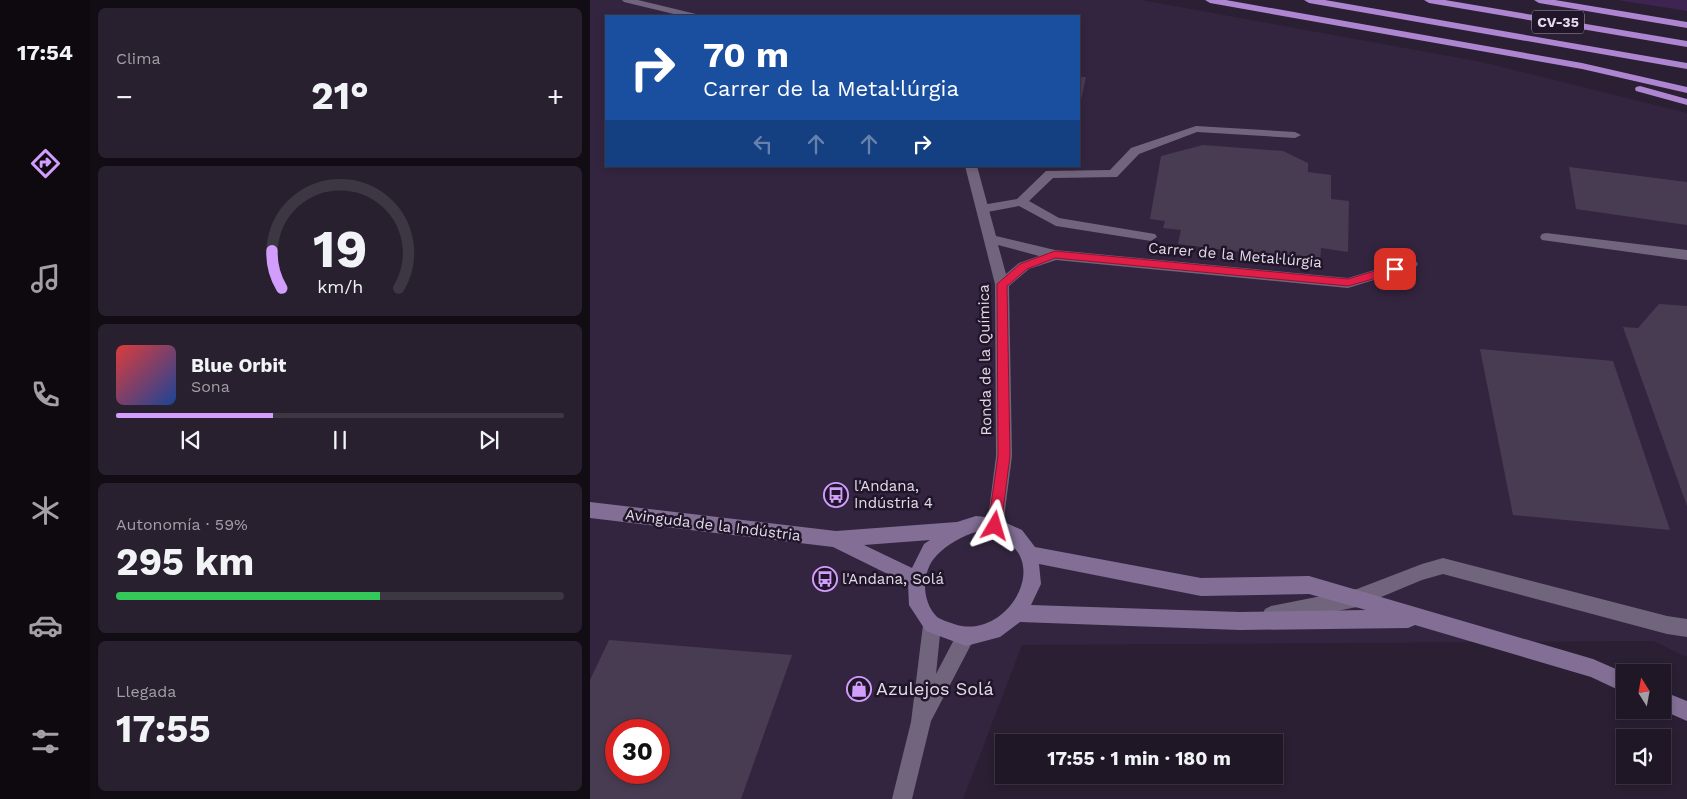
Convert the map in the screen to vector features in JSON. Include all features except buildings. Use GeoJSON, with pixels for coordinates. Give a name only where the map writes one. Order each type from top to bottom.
{"type":"FeatureCollection","features":[{"type":"Feature","properties":{"kind":"highway"},"geometry":{"type":"LineString","coordinates":[[1210,0],[1582,66],[1687,90]]}},
{"type":"Feature","properties":{"kind":"highway","name":"CV-35"},"geometry":{"type":"LineString","coordinates":[[1310,0],[1687,66]]}},
{"type":"Feature","properties":{"kind":"highway","name":"CV-35"},"geometry":{"type":"LineString","coordinates":[[1429,0],[1687,44]]}},
{"type":"Feature","properties":{"kind":"highway"},"geometry":{"type":"LineString","coordinates":[[1539,0],[1687,21]]}},
{"type":"Feature","properties":{"kind":"highway"},"geometry":{"type":"LineString","coordinates":[[1623,13],[1687,25]]}},
{"type":"Feature","properties":{"kind":"highway"},"geometry":{"type":"LineString","coordinates":[[1415,37],[1579,72],[1687,102]]}},
{"type":"Feature","properties":{"kind":"street"},"geometry":{"type":"LineString","coordinates":[[627,0],[689,15]]}},
{"type":"Feature","properties":{"kind":"street"},"geometry":{"type":"LineString","coordinates":[[982,209],[1021,202],[1050,174],[1113,174],[1135,151],[1196,129],[1295,135]]}},
{"type":"Feature","properties":{"kind":"street","name":"Ronda de la Química"},"geometry":{"type":"LineString","coordinates":[[971,167],[1002,284],[1004,456],[995,526]]}},
{"type":"Feature","properties":{"kind":"street"},"geometry":{"type":"LineString","coordinates":[[1021,202],[1056,222],[1152,238]]}},
{"type":"Feature","properties":{"kind":"street"},"geometry":{"type":"LineString","coordinates":[[1546,237],[1687,255]]}},
{"type":"Feature","properties":{"kind":"street","name":"Carrer de la Metal·lúrgia"},"geometry":{"type":"LineString","coordinates":[[990,239],[1055,255],[1348,282],[1410,264]]}},
{"type":"Feature","properties":{"kind":"street","name":"Carrer de la Metal·lúrgia"},"geometry":{"type":"LineString","coordinates":[[1002,284],[1024,266],[1055,255]]}},
{"type":"Feature","properties":{"kind":"street","name":"Avinguda de la Indústria"},"geometry":{"type":"LineString","coordinates":[[590,510],[836,540],[957,530]]}},
{"type":"Feature","properties":{"kind":"street"},"geometry":{"type":"LineString","coordinates":[[976,524],[995,526],[1016,536],[1030,554],[1032,584],[1017,613],[994,631],[966,637],[932,625],[918,605],[916,579],[930,550],[957,530],[976,524]]}},
{"type":"Feature","properties":{"kind":"street","name":"Avinguda de la Indústria"},"geometry":{"type":"LineString","coordinates":[[836,540],[916,579]]}},
{"type":"Feature","properties":{"kind":"street"},"geometry":{"type":"LineString","coordinates":[[1030,554],[1201,587],[1309,585],[1593,668],[1616,679]]}},
{"type":"Feature","properties":{"kind":"street"},"geometry":{"type":"LineString","coordinates":[[1240,621],[1357,598],[1422,572],[1443,566],[1667,625],[1687,628]]}},
{"type":"Feature","properties":{"kind":"street"},"geometry":{"type":"LineString","coordinates":[[1017,613],[1240,621],[1423,619]]}},
{"type":"Feature","properties":{"kind":"street"},"geometry":{"type":"LineString","coordinates":[[902,799],[921,722],[932,625]]}},
{"type":"Feature","properties":{"kind":"street"},"geometry":{"type":"LineString","coordinates":[[921,722],[966,637]]}},
{"type":"Feature","properties":{"kind":"street"},"geometry":{"type":"LineString","coordinates":[[1671,704],[1687,711]]}},
{"type":"Feature","properties":{"kind":"shaded area"},"geometry":{"type":"Polygon","coordinates":[[[590,0],[1141,0],[1482,62],[1687,113],[1687,657],[1653,641],[1022,645],[963,799],[590,799],[590,0]]]}},
{"type":"Feature","properties":{"kind":"shaded area"},"geometry":{"type":"Polygon","coordinates":[[[1617,0],[1687,0],[1687,11],[1617,0]]]}},
{"type":"Feature","properties":{"kind":"place","name":"l'Andana, Indústria 4"},"geometry":{"type":"Point","coordinates":[836,495]}},
{"type":"Feature","properties":{"kind":"place","name":"l'Andana, Solá"},"geometry":{"type":"Point","coordinates":[825,579]}},
{"type":"Feature","properties":{"kind":"place","name":"Azulejos Solá"},"geometry":{"type":"Point","coordinates":[859,689]}},
{"type":"Feature","properties":{"kind":"route"},"geometry":{"type":"LineString","coordinates":[[995,526],[1004,456],[1002,284],[1024,266],[1055,255],[1348,282],[1395,269]]}}]}
